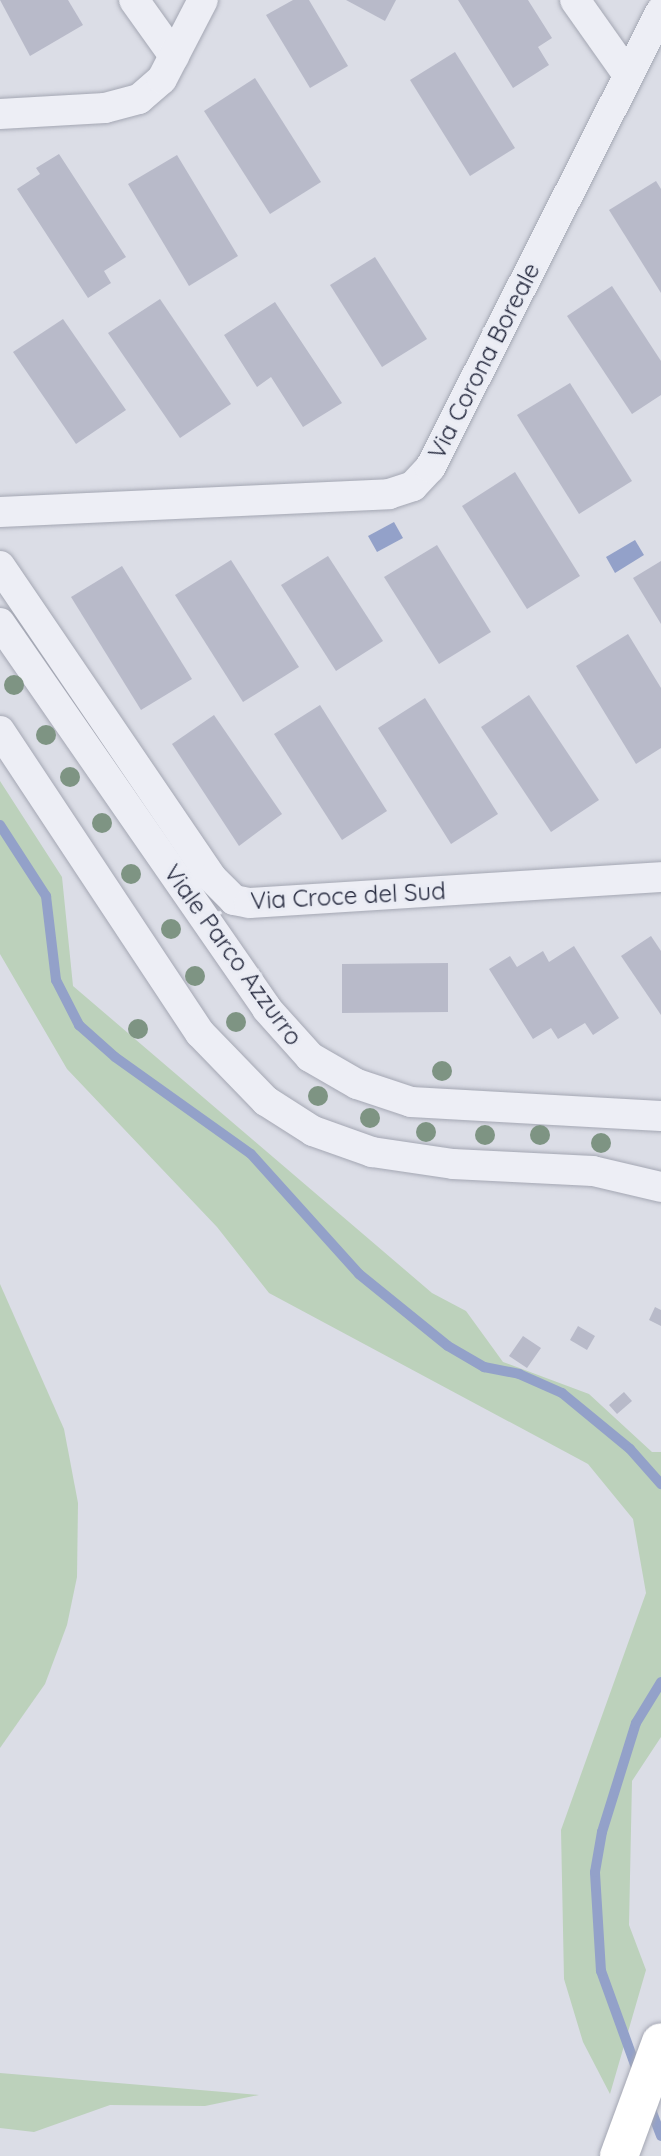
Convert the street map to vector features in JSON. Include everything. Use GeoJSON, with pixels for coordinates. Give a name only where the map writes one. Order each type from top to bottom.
{"type":"FeatureCollection","features":[{"type":"Feature","properties":{"kind":"main road"},"geometry":{"type":"LineString","coordinates":[[619,2156],[661,2042]]}},
{"type":"Feature","properties":{"kind":"street"},"geometry":{"type":"LineString","coordinates":[[134,0],[174,56]]}},
{"type":"Feature","properties":{"kind":"street"},"geometry":{"type":"LineString","coordinates":[[0,114],[131,102],[158,85],[203,0]]}},
{"type":"Feature","properties":{"kind":"street"},"geometry":{"type":"LineString","coordinates":[[575,0],[628,75]]}},
{"type":"Feature","properties":{"kind":"street","name":"Via Corona Boreale"},"geometry":{"type":"LineString","coordinates":[[0,512],[388,494],[413,486],[430,468],[661,11]]}},
{"type":"Feature","properties":{"kind":"street","name":"Via Croce del Sud"},"geometry":{"type":"LineString","coordinates":[[0,566],[212,878],[234,900],[276,901],[661,877]]}},
{"type":"Feature","properties":{"kind":"street","name":"Viale Parco Azzurro"},"geometry":{"type":"LineString","coordinates":[[0,623],[267,1009],[310,1057],[357,1084],[411,1102],[661,1116]]}},
{"type":"Feature","properties":{"kind":"street"},"geometry":{"type":"LineString","coordinates":[[0,731],[201,1033],[266,1101],[313,1131],[372,1152],[453,1164],[593,1171],[661,1187]]}},
{"type":"Feature","properties":{"kind":"green space"},"geometry":{"type":"Polygon","coordinates":[[[0,781],[62,877],[73,986],[432,1293],[466,1311],[503,1362],[589,1394],[652,1452],[661,1452],[661,1737],[632,1781],[629,1925],[646,1970],[610,2094],[583,2042],[564,1979],[561,1830],[646,1593],[633,1519],[588,1464],[269,1293],[217,1227],[67,1069],[0,954],[0,781]]]}},
{"type":"Feature","properties":{"kind":"green space"},"geometry":{"type":"Polygon","coordinates":[[[0,1284],[64,1429],[78,1503],[77,1577],[67,1625],[45,1684],[0,1748],[0,1284]]]}},
{"type":"Feature","properties":{"kind":"green space"},"geometry":{"type":"Polygon","coordinates":[[[0,2073],[259,2095],[205,2106],[110,2105],[34,2132],[0,2128],[0,2073]]]}},
{"type":"Feature","properties":{"kind":"water"},"geometry":{"type":"Polygon","coordinates":[[[394,522],[403,538],[377,552],[368,536],[394,522]]]}},
{"type":"Feature","properties":{"kind":"water"},"geometry":{"type":"Polygon","coordinates":[[[635,540],[644,555],[615,573],[606,557],[635,540]]]}},
{"type":"Feature","properties":{"kind":"building"},"geometry":{"type":"Polygon","coordinates":[[[0,0],[68,0],[83,25],[30,56],[0,0]]]}},
{"type":"Feature","properties":{"kind":"building"},"geometry":{"type":"Polygon","coordinates":[[[293,0],[309,0],[348,66],[310,88],[266,15],[293,0]]]}},
{"type":"Feature","properties":{"kind":"building"},"geometry":{"type":"Polygon","coordinates":[[[346,0],[396,0],[385,21],[346,0]]]}},
{"type":"Feature","properties":{"kind":"building"},"geometry":{"type":"Polygon","coordinates":[[[458,0],[528,0],[552,38],[538,47],[549,65],[513,88],[458,0]]]}},
{"type":"Feature","properties":{"kind":"building"},"geometry":{"type":"Polygon","coordinates":[[[455,52],[515,148],[470,176],[410,80],[455,52]]]}},
{"type":"Feature","properties":{"kind":"building"},"geometry":{"type":"Polygon","coordinates":[[[255,78],[321,182],[270,214],[204,111],[255,78]]]}},
{"type":"Feature","properties":{"kind":"building"},"geometry":{"type":"Polygon","coordinates":[[[59,154],[126,257],[104,271],[111,283],[88,298],[17,189],[40,174],[36,168],[59,154]]]}},
{"type":"Feature","properties":{"kind":"building"},"geometry":{"type":"Polygon","coordinates":[[[177,155],[238,256],[189,286],[128,184],[177,155]]]}},
{"type":"Feature","properties":{"kind":"building"},"geometry":{"type":"Polygon","coordinates":[[[656,181],[661,189],[661,293],[609,210],[656,181]]]}},
{"type":"Feature","properties":{"kind":"building"},"geometry":{"type":"Polygon","coordinates":[[[375,257],[427,339],[382,367],[330,285],[375,257]]]}},
{"type":"Feature","properties":{"kind":"building"},"geometry":{"type":"Polygon","coordinates":[[[612,286],[661,361],[661,395],[632,414],[567,316],[612,286]]]}},
{"type":"Feature","properties":{"kind":"building"},"geometry":{"type":"Polygon","coordinates":[[[160,299],[231,404],[180,438],[108,333],[160,299]]]}},
{"type":"Feature","properties":{"kind":"building"},"geometry":{"type":"Polygon","coordinates":[[[275,302],[342,403],[303,427],[271,377],[257,387],[224,335],[275,302]]]}},
{"type":"Feature","properties":{"kind":"building"},"geometry":{"type":"Polygon","coordinates":[[[63,319],[126,410],[76,444],[13,352],[63,319]]]}},
{"type":"Feature","properties":{"kind":"building"},"geometry":{"type":"Polygon","coordinates":[[[570,383],[632,481],[579,514],[517,415],[570,383]]]}},
{"type":"Feature","properties":{"kind":"building"},"geometry":{"type":"Polygon","coordinates":[[[515,472],[580,576],[527,609],[462,506],[515,472]]]}},
{"type":"Feature","properties":{"kind":"building"},"geometry":{"type":"Polygon","coordinates":[[[437,545],[491,632],[439,664],[384,577],[437,545]]]}},
{"type":"Feature","properties":{"kind":"building"},"geometry":{"type":"Polygon","coordinates":[[[328,556],[383,641],[336,671],[281,585],[328,556]]]}},
{"type":"Feature","properties":{"kind":"building"},"geometry":{"type":"Polygon","coordinates":[[[231,560],[299,667],[243,702],[175,595],[231,560]]]}},
{"type":"Feature","properties":{"kind":"building"},"geometry":{"type":"Polygon","coordinates":[[[661,561],[661,624],[633,578],[661,561]]]}},
{"type":"Feature","properties":{"kind":"building"},"geometry":{"type":"Polygon","coordinates":[[[122,566],[192,679],[141,710],[71,597],[122,566]]]}},
{"type":"Feature","properties":{"kind":"building"},"geometry":{"type":"Polygon","coordinates":[[[628,634],[661,688],[661,748],[636,764],[576,666],[628,634]]]}},
{"type":"Feature","properties":{"kind":"building"},"geometry":{"type":"Polygon","coordinates":[[[529,695],[599,800],[551,832],[481,727],[529,695]]]}},
{"type":"Feature","properties":{"kind":"building"},"geometry":{"type":"Polygon","coordinates":[[[425,698],[498,814],[451,844],[378,728],[425,698]]]}},
{"type":"Feature","properties":{"kind":"building"},"geometry":{"type":"Polygon","coordinates":[[[320,705],[387,811],[342,840],[274,734],[320,705]]]}},
{"type":"Feature","properties":{"kind":"building"},"geometry":{"type":"Polygon","coordinates":[[[214,715],[282,814],[239,846],[172,744],[214,715]]]}},
{"type":"Feature","properties":{"kind":"building"},"geometry":{"type":"Polygon","coordinates":[[[651,936],[661,951],[661,1015],[621,956],[651,936]]]}},
{"type":"Feature","properties":{"kind":"building"},"geometry":{"type":"Polygon","coordinates":[[[574,946],[619,1018],[593,1035],[585,1023],[558,1039],[551,1028],[533,1039],[489,969],[510,956],[517,967],[543,951],[549,962],[574,946]]]}},
{"type":"Feature","properties":{"kind":"building"},"geometry":{"type":"Polygon","coordinates":[[[448,963],[448,1012],[342,1013],[342,964],[448,963]]]}},
{"type":"Feature","properties":{"kind":"building"},"geometry":{"type":"Polygon","coordinates":[[[655,1307],[661,1310],[661,1326],[649,1320],[655,1307]]]}},
{"type":"Feature","properties":{"kind":"building"},"geometry":{"type":"Polygon","coordinates":[[[578,1326],[595,1336],[587,1350],[570,1340],[578,1326]]]}},
{"type":"Feature","properties":{"kind":"building"},"geometry":{"type":"Polygon","coordinates":[[[523,1336],[541,1348],[527,1368],[509,1356],[523,1336]]]}},
{"type":"Feature","properties":{"kind":"building"},"geometry":{"type":"Polygon","coordinates":[[[624,1392],[632,1401],[617,1414],[609,1405],[624,1392]]]}},
{"type":"Feature","properties":{"kind":"waterway"},"geometry":{"type":"LineString","coordinates":[[0,825],[46,896],[56,980],[79,1025],[115,1057],[251,1154],[359,1274],[448,1346],[484,1367],[519,1374],[562,1393],[630,1449],[661,1484]]}},
{"type":"Feature","properties":{"kind":"waterway"},"geometry":{"type":"LineString","coordinates":[[638,2073],[601,1971],[595,1872],[602,1832],[636,1723],[661,1682]]}},
{"type":"Feature","properties":{"kind":"waterway"},"geometry":{"type":"LineString","coordinates":[[650,2107],[661,2136]]}}]}
